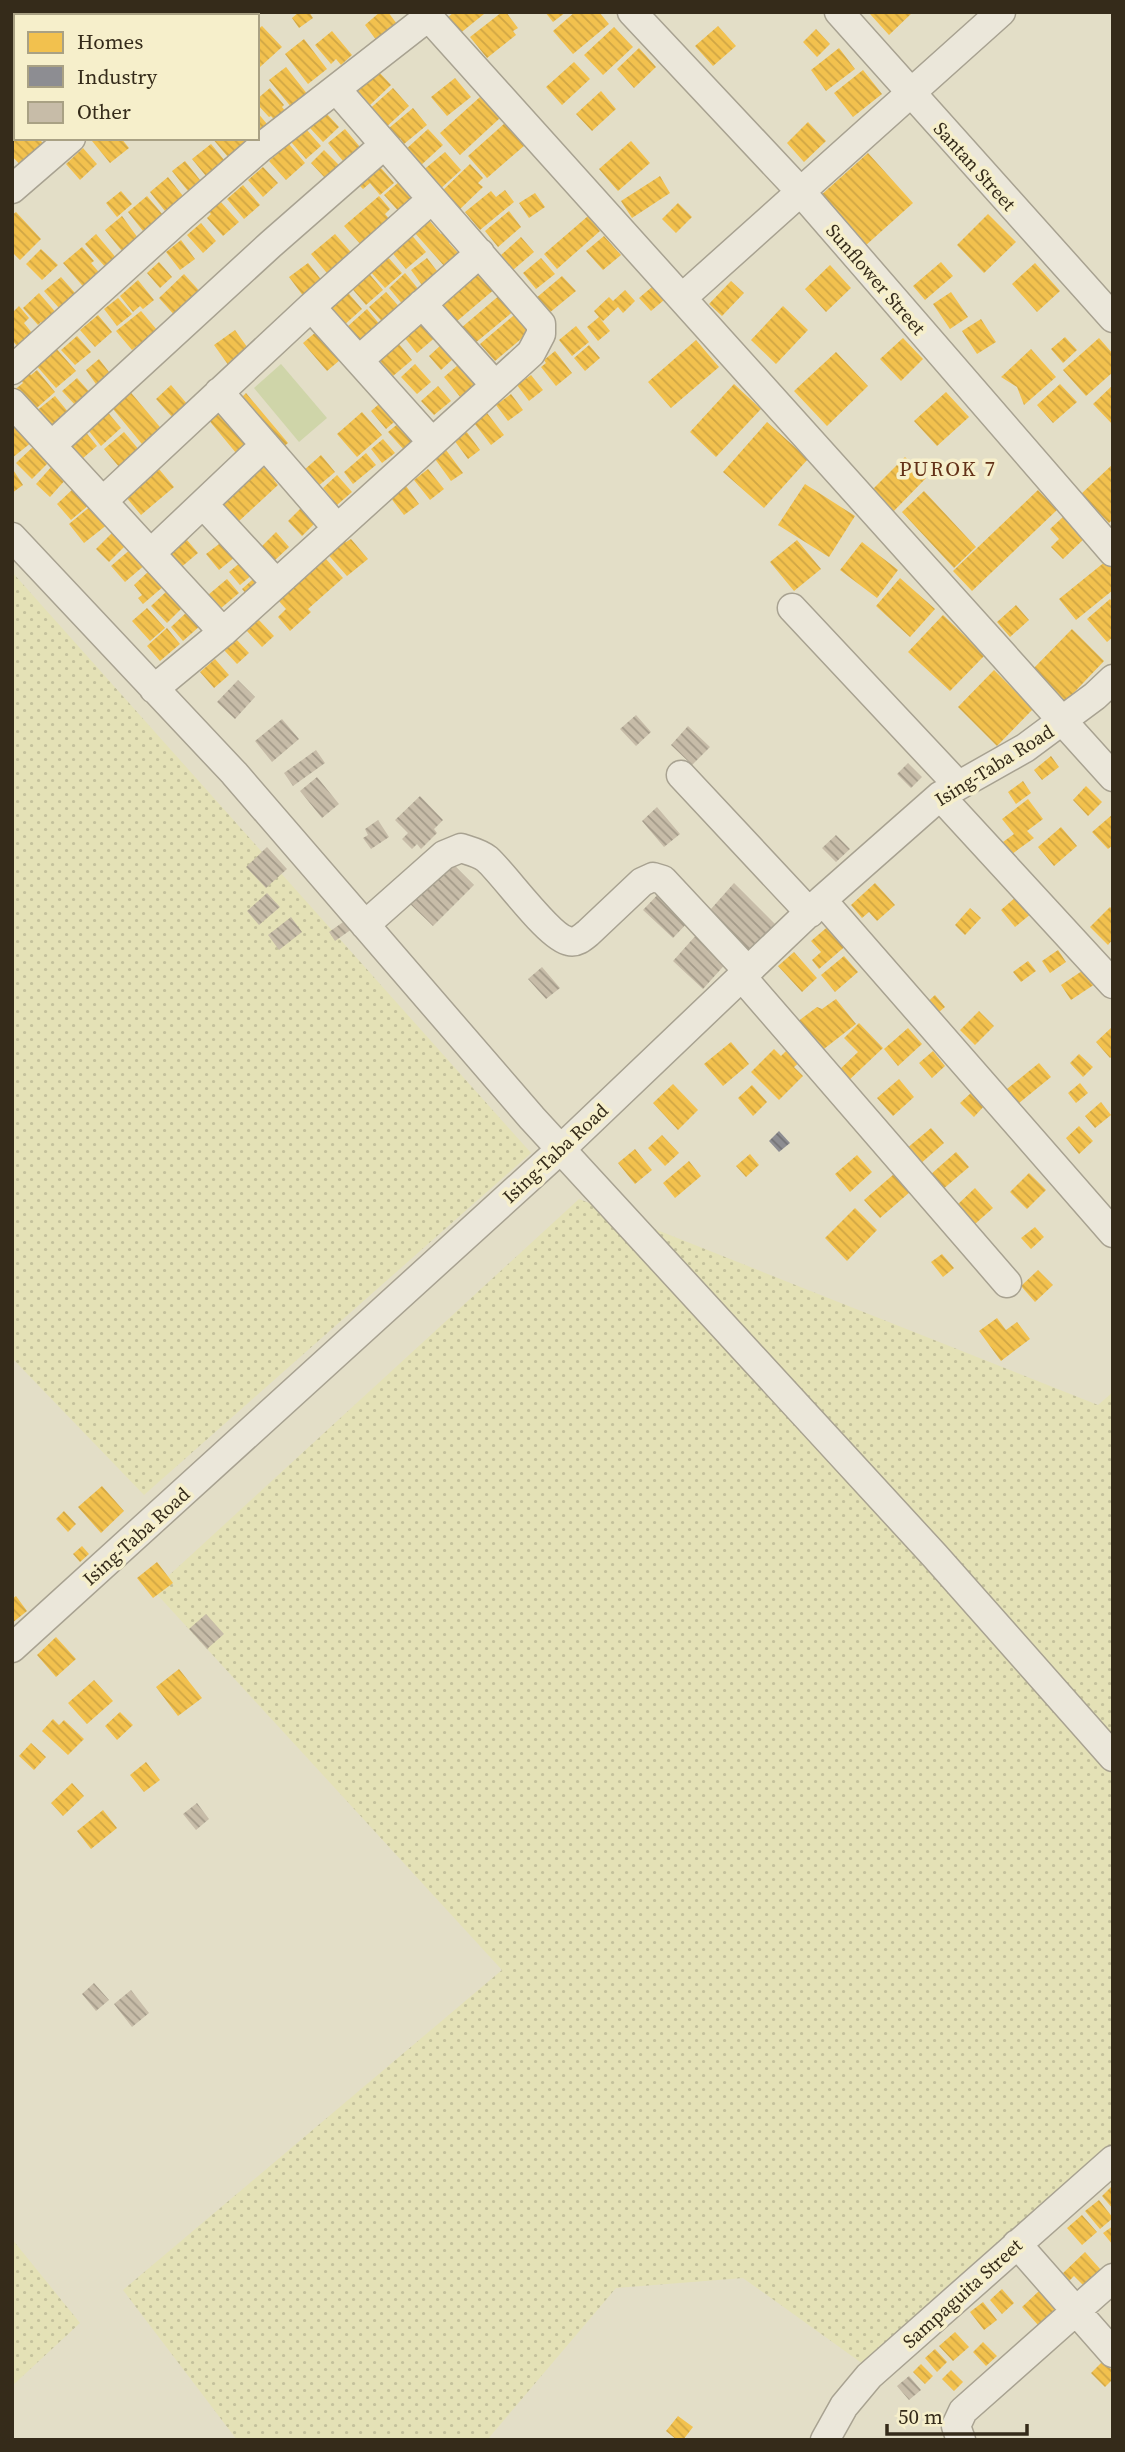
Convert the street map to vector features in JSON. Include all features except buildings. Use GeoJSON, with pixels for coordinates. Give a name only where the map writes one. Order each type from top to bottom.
{"type":"FeatureCollection","features":[{"type":"Feature","properties":{"kind":"street","name":"Sunflower Street"},"geometry":{"type":"LineString","coordinates":[[632,12],[801,192],[1113,552]]}},
{"type":"Feature","properties":{"kind":"street","name":"Santan Street"},"geometry":{"type":"LineString","coordinates":[[839,12],[1113,318]]}},
{"type":"Feature","properties":{"kind":"street"},"geometry":{"type":"LineString","coordinates":[[682,298],[1001,12]]}},
{"type":"Feature","properties":{"kind":"street"},"geometry":{"type":"LineString","coordinates":[[12,370],[260,149],[426,15],[1113,777]]}},
{"type":"Feature","properties":{"kind":"street"},"geometry":{"type":"LineString","coordinates":[[154,689],[223,632],[538,344],[541,324],[336,89]]}},
{"type":"Feature","properties":{"kind":"street"},"geometry":{"type":"LineString","coordinates":[[12,189],[69,140]]}},
{"type":"Feature","properties":{"kind":"street"},"geometry":{"type":"LineString","coordinates":[[52,446],[271,244],[384,145]]}},
{"type":"Feature","properties":{"kind":"street"},"geometry":{"type":"LineString","coordinates":[[103,501],[311,307],[432,199]]}},
{"type":"Feature","properties":{"kind":"street"},"geometry":{"type":"LineString","coordinates":[[359,360],[480,253]]}},
{"type":"Feature","properties":{"kind":"street"},"geometry":{"type":"LineString","coordinates":[[422,304],[495,385]]}},
{"type":"Feature","properties":{"kind":"street"},"geometry":{"type":"LineString","coordinates":[[311,307],[432,442]]}},
{"type":"Feature","properties":{"kind":"street"},"geometry":{"type":"LineString","coordinates":[[219,392],[337,528]]}},
{"type":"Feature","properties":{"kind":"street"},"geometry":{"type":"LineString","coordinates":[[12,403],[223,632]]}},
{"type":"Feature","properties":{"kind":"street"},"geometry":{"type":"LineString","coordinates":[[151,554],[265,445]]}},
{"type":"Feature","properties":{"kind":"street"},"geometry":{"type":"LineString","coordinates":[[203,504],[276,583]]}},
{"type":"Feature","properties":{"kind":"street"},"geometry":{"type":"LineString","coordinates":[[12,537],[234,773],[532,1118],[935,1556],[1113,1757]]}},
{"type":"Feature","properties":{"kind":"street"},"geometry":{"type":"LineString","coordinates":[[792,608],[1113,984]]}},
{"type":"Feature","properties":{"kind":"street","name":"Ising-Taba Road"},"geometry":{"type":"LineString","coordinates":[[12,1648],[562,1148],[816,906],[949,791],[1025,748],[1113,679]]}},
{"type":"Feature","properties":{"kind":"street"},"geometry":{"type":"LineString","coordinates":[[681,775],[816,906],[1113,1233]]}},
{"type":"Feature","properties":{"kind":"street"},"geometry":{"type":"LineString","coordinates":[[365,925],[444,855],[461,848],[485,858],[548,926],[570,942],[580,940],[642,882],[653,877],[663,880],[1007,1283]]}},
{"type":"Feature","properties":{"kind":"street","name":"Sampaguita Street"},"geometry":{"type":"LineString","coordinates":[[825,2440],[844,2406],[869,2376],[1113,2160]]}},
{"type":"Feature","properties":{"kind":"street"},"geometry":{"type":"LineString","coordinates":[[1017,2244],[1113,2353]]}},
{"type":"Feature","properties":{"kind":"street"},"geometry":{"type":"LineString","coordinates":[[961,2440],[956,2426],[963,2411],[1113,2278]]}},
{"type":"Feature","properties":{"kind":"shaded area"},"geometry":{"type":"Polygon","coordinates":[[[12,12],[109,12],[14,14],[12,102],[12,12]]]}},
{"type":"Feature","properties":{"kind":"shaded area"},"geometry":{"type":"Polygon","coordinates":[[[12,572],[531,1153],[144,1495],[12,1358],[12,572]]]}},
{"type":"Feature","properties":{"kind":"shaded area"},"geometry":{"type":"Polygon","coordinates":[[[579,1199],[1098,1405],[1113,1392],[1113,2145],[863,2364],[743,2278],[616,2288],[487,2440],[237,2440],[123,2290],[502,1970],[153,1590],[579,1199]]]}},
{"type":"Feature","properties":{"kind":"shaded area"},"geometry":{"type":"Polygon","coordinates":[[[12,2239],[80,2323],[12,2386],[12,2239]]]}},
{"type":"Feature","properties":{"kind":"green space"},"geometry":{"type":"Polygon","coordinates":[[[281,364],[327,418],[299,442],[254,388],[281,364]]]}},
{"type":"Feature","properties":{"kind":"district","name":"PUROK 7"},"geometry":{"type":"Point","coordinates":[948,469]}}]}
